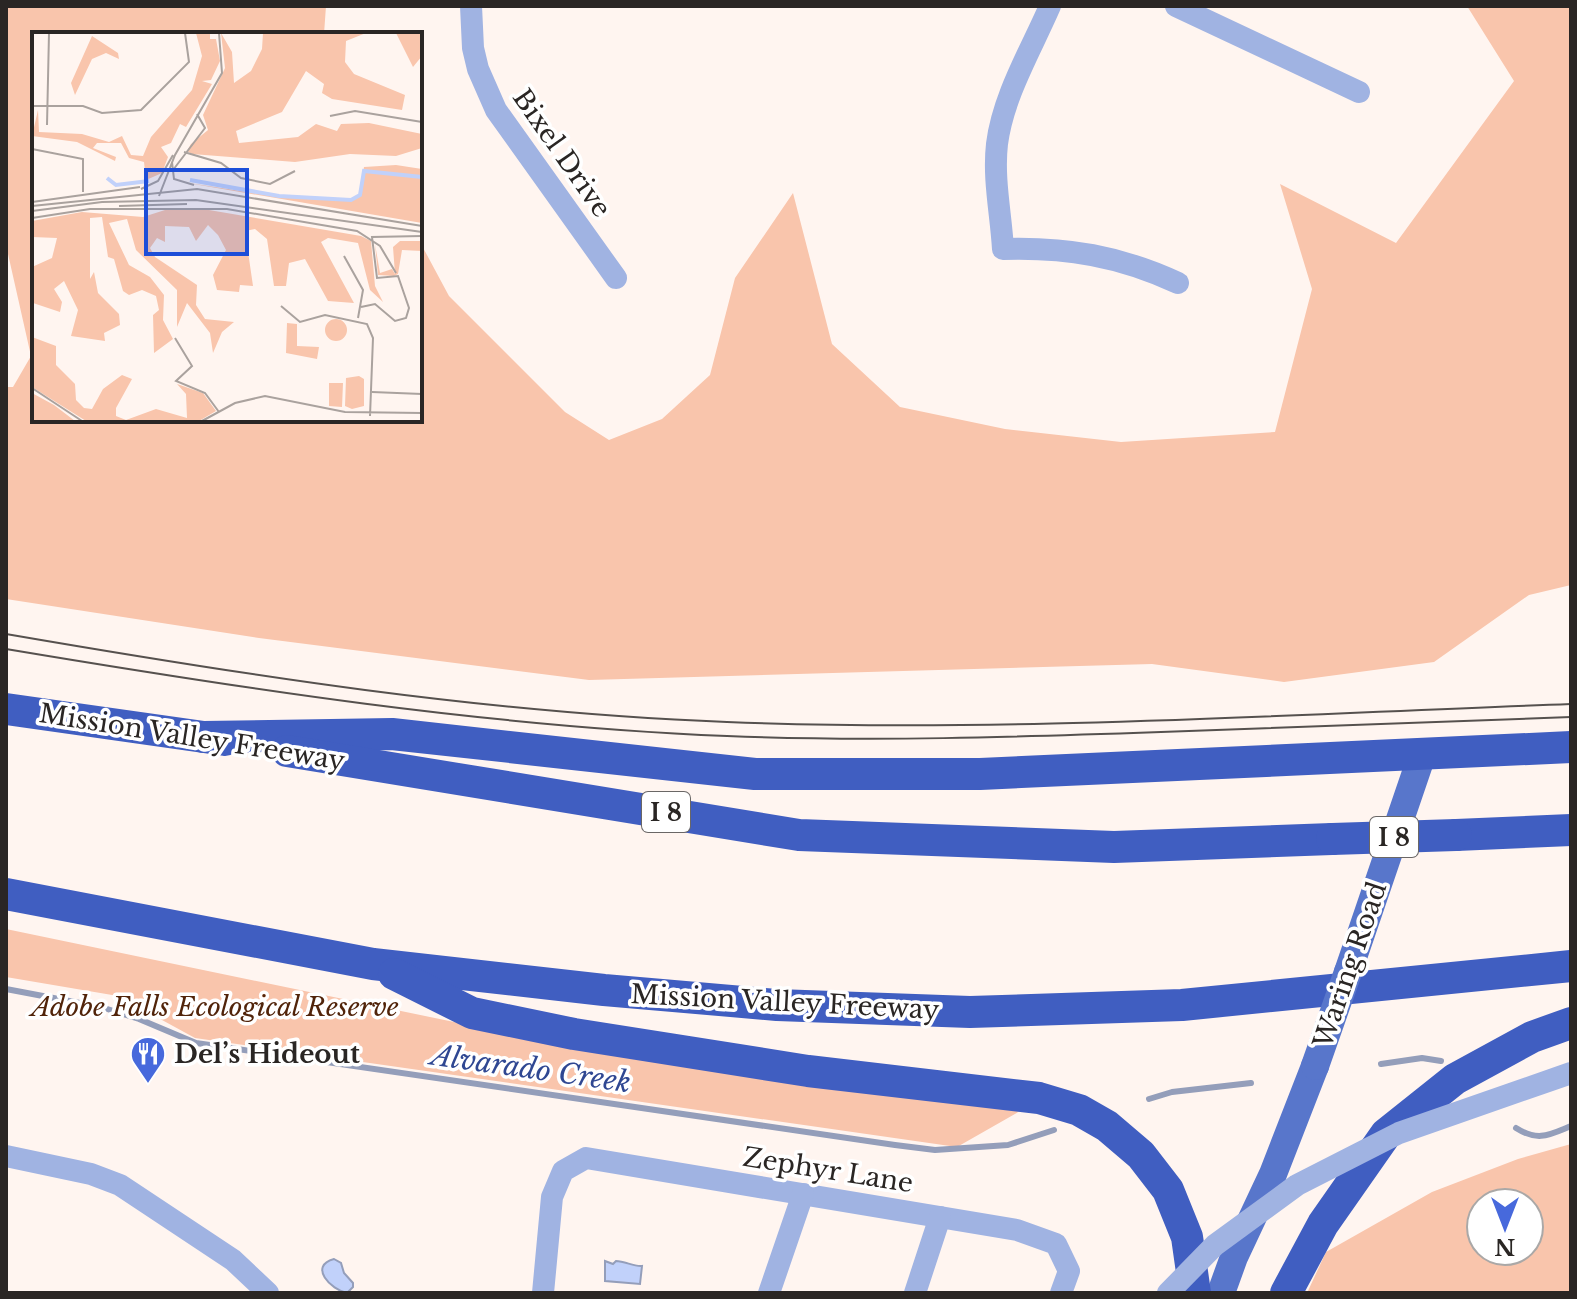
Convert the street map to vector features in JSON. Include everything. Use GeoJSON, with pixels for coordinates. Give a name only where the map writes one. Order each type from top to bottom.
{"type":"FeatureCollection","features":[{"type":"Feature","properties":{"kind":"highway","name":"Mission Valley Freeway"},"geometry":{"type":"LineString","coordinates":[[6,709],[204,737],[799,835],[1114,847],[1571,830]]}},
{"type":"Feature","properties":{"kind":"highway"},"geometry":{"type":"LineString","coordinates":[[204,737],[392,734],[755,774],[980,774],[1571,747]]}},
{"type":"Feature","properties":{"kind":"highway","name":"Mission Valley Freeway"},"geometry":{"type":"LineString","coordinates":[[6,894],[373,964],[604,990],[777,1005],[970,1012],[1182,1005],[1571,966]]}},
{"type":"Feature","properties":{"kind":"highway"},"geometry":{"type":"LineString","coordinates":[[373,964],[472,1013],[486,1016],[808,1071],[1039,1098],[1079,1110],[1107,1126],[1141,1155],[1168,1190],[1187,1237],[1195,1293]]}},
{"type":"Feature","properties":{"kind":"highway"},"geometry":{"type":"LineString","coordinates":[[1286,1293],[1323,1224],[1386,1134],[1455,1079],[1532,1037],[1571,1023]]}},
{"type":"Feature","properties":{"kind":"main road","name":"Waring Road"},"geometry":{"type":"LineString","coordinates":[[1221,1293],[1234,1257],[1273,1174],[1315,1066],[1422,755]]}},
{"type":"Feature","properties":{"kind":"main road","name":"Waring Road"},"geometry":{"type":"LineString","coordinates":[[1240,1293],[1251,1263],[1273,1174]]}},
{"type":"Feature","properties":{"kind":"street","name":"Bixel Drive"},"geometry":{"type":"LineString","coordinates":[[471,6],[476,59],[496,110],[616,278]]}},
{"type":"Feature","properties":{"kind":"street"},"geometry":{"type":"LineString","coordinates":[[1050,6],[1006,107],[997,143],[995,180],[1003,249],[1030,248],[1097,254],[1141,266],[1178,283]]}},
{"type":"Feature","properties":{"kind":"street"},"geometry":{"type":"LineString","coordinates":[[1176,6],[1359,92]]}},
{"type":"Feature","properties":{"kind":"street"},"geometry":{"type":"LineString","coordinates":[[1168,1293],[1215,1245],[1297,1185],[1399,1133],[1571,1073]]}},
{"type":"Feature","properties":{"kind":"street"},"geometry":{"type":"LineString","coordinates":[[6,1156],[91,1174],[120,1185],[233,1260],[268,1293]]}},
{"type":"Feature","properties":{"kind":"street","name":"Zephyr Lane"},"geometry":{"type":"LineString","coordinates":[[543,1293],[552,1197],[563,1171],[586,1158],[1017,1230],[1056,1244],[1069,1271],[1061,1293]]}},
{"type":"Feature","properties":{"kind":"street"},"geometry":{"type":"LineString","coordinates":[[769,1293],[803,1194]]}},
{"type":"Feature","properties":{"kind":"street"},"geometry":{"type":"LineString","coordinates":[[915,1293],[940,1217]]}},
{"type":"Feature","properties":{"kind":"green space"},"geometry":{"type":"Polygon","coordinates":[[[6,6],[326,6],[324,32],[32,32],[32,422],[422,422],[422,246],[449,296],[565,412],[609,440],[662,419],[710,375],[735,278],[793,193],[832,344],[900,407],[1005,429],[1121,442],[1275,432],[1312,289],[1280,184],[1396,243],[1514,81],[1467,6],[1571,6],[1571,585],[1529,595],[1434,662],[1284,682],[1152,664],[589,680],[259,638],[6,599],[6,387],[13,387],[31,356],[6,245],[6,6]]]}},
{"type":"Feature","properties":{"kind":"green space","name":"Adobe Falls Ecological Reserve"},"geometry":{"type":"Polygon","coordinates":[[[6,929],[613,1055],[1020,1111],[957,1147],[195,1038],[118,996],[6,977],[6,929]]]}},
{"type":"Feature","properties":{"kind":"green space"},"geometry":{"type":"Polygon","coordinates":[[[1571,1144],[1571,1293],[1307,1293],[1326,1252],[1432,1192],[1518,1159],[1571,1144]]]}},
{"type":"Feature","properties":{"kind":"water"},"geometry":{"type":"Polygon","coordinates":[[[334,1259],[341,1263],[344,1273],[353,1283],[347,1293],[329,1283],[322,1272],[326,1262],[334,1259]]]}},
{"type":"Feature","properties":{"kind":"water"},"geometry":{"type":"Polygon","coordinates":[[[605,1261],[642,1266],[640,1284],[605,1281],[605,1261]]]}},
{"type":"Feature","properties":{"kind":"waterway","name":"Alvarado Creek"},"geometry":{"type":"LineString","coordinates":[[6,989],[101,1007],[196,1043],[895,1145],[935,1150],[1008,1145],[1054,1130]]}},
{"type":"Feature","properties":{"kind":"waterway","name":"Alvarado Creek"},"geometry":{"type":"LineString","coordinates":[[1381,1064],[1422,1058],[1441,1061]]}},
{"type":"Feature","properties":{"kind":"waterway","name":"Alvarado Creek"},"geometry":{"type":"LineString","coordinates":[[1149,1099],[1172,1092],[1251,1083]]}},
{"type":"Feature","properties":{"kind":"waterway","name":"Alvarado Creek"},"geometry":{"type":"LineString","coordinates":[[1516,1128],[1537,1136],[1571,1126]]}},
{"type":"Feature","properties":{"kind":"tram line"},"geometry":{"type":"LineString","coordinates":[[6,634],[185,664],[455,701],[727,722],[1043,724],[1571,704]]}},
{"type":"Feature","properties":{"kind":"tram line"},"geometry":{"type":"LineString","coordinates":[[6,649],[185,678],[456,715],[727,736],[835,739],[998,737],[1571,717]]}},
{"type":"Feature","properties":{"kind":"place","name":"Del’s Hideout"},"geometry":{"type":"Point","coordinates":[148,1085]}}]}
